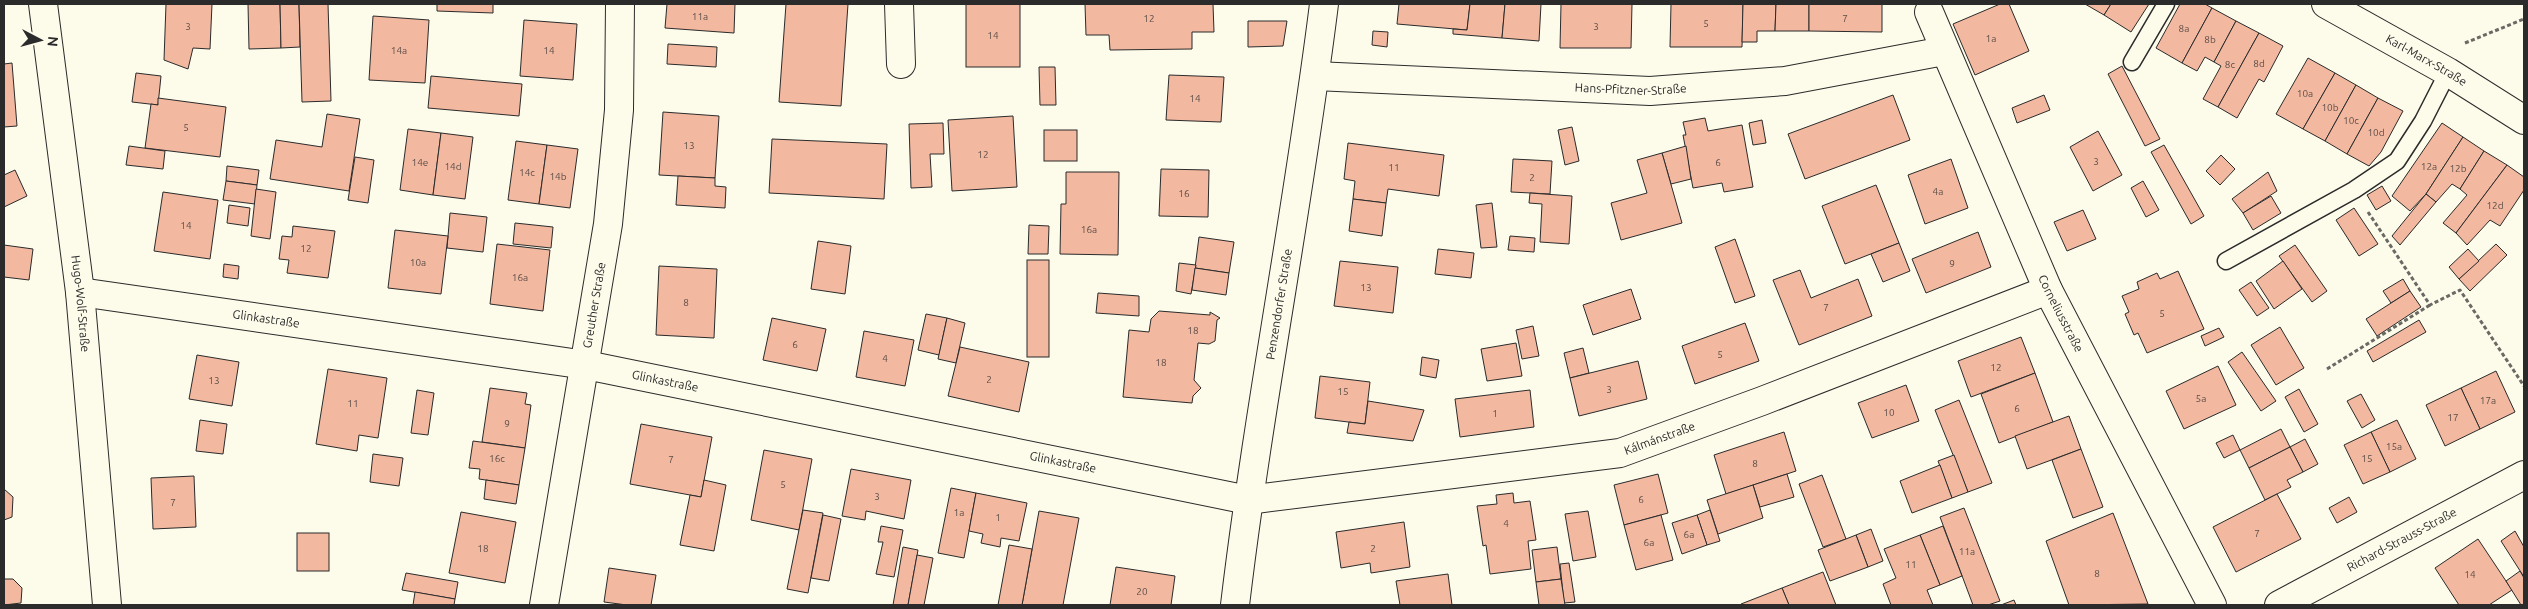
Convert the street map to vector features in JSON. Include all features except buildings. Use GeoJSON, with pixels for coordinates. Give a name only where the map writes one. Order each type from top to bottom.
{"type":"FeatureCollection","features":[{"type":"Feature","properties":{"kind":"street","name":"Hugo-Wolf-Straße"},"geometry":{"type":"LineString","coordinates":[[43,4],[80,292],[107,605]]}},
{"type":"Feature","properties":{"kind":"street","name":"Greuther Straße"},"geometry":{"type":"LineString","coordinates":[[544,605],[586,365],[608,224],[619,110],[620,4]]}},
{"type":"Feature","properties":{"kind":"street"},"geometry":{"type":"LineString","coordinates":[[899,4],[901,64]]}},
{"type":"Feature","properties":{"kind":"street","name":"Penzendorfer Straße"},"geometry":{"type":"LineString","coordinates":[[1235,605],[1248,500],[1315,76],[1324,4]]}},
{"type":"Feature","properties":{"kind":"street","name":"Karl-Marx-Straße"},"geometry":{"type":"LineString","coordinates":[[2326,4],[2448,72],[2524,120]]}},
{"type":"Feature","properties":{"kind":"street","name":"Corneliusstraße"},"geometry":{"type":"LineString","coordinates":[[1930,12],[1944,51],[2048,290],[2212,605]]}},
{"type":"Feature","properties":{"kind":"street","name":"Hans-Pfitzner-Straße"},"geometry":{"type":"LineString","coordinates":[[1315,76],[1650,91],[1784,81],[1944,51]]}},
{"type":"Feature","properties":{"kind":"street","name":"Kálmánstraße"},"geometry":{"type":"LineString","coordinates":[[1248,500],[1620,453],[1762,401],[2048,290]]}},
{"type":"Feature","properties":{"kind":"street","name":"Glinkastraße"},"geometry":{"type":"LineString","coordinates":[[80,292],[586,365],[1248,500]]}},
{"type":"Feature","properties":{"kind":"street","name":"Richard-Strauss-Straße"},"geometry":{"type":"LineString","coordinates":[[2279,605],[2524,475]]}},
{"type":"Feature","properties":{"kind":"lane"},"geometry":{"type":"LineString","coordinates":[[2132,62],[2166,4]]}},
{"type":"Feature","properties":{"kind":"lane"},"geometry":{"type":"LineString","coordinates":[[2226,261],[2354,190],[2397,161],[2423,121],[2448,72]]}},
{"type":"Feature","properties":{"kind":"path"},"geometry":{"type":"LineString","coordinates":[[2425,59],[2524,19]]}},
{"type":"Feature","properties":{"kind":"path"},"geometry":{"type":"LineString","coordinates":[[2354,190],[2430,305]]}},
{"type":"Feature","properties":{"kind":"path"},"geometry":{"type":"LineString","coordinates":[[2327,369],[2430,305],[2460,290],[2524,386]]}}]}
